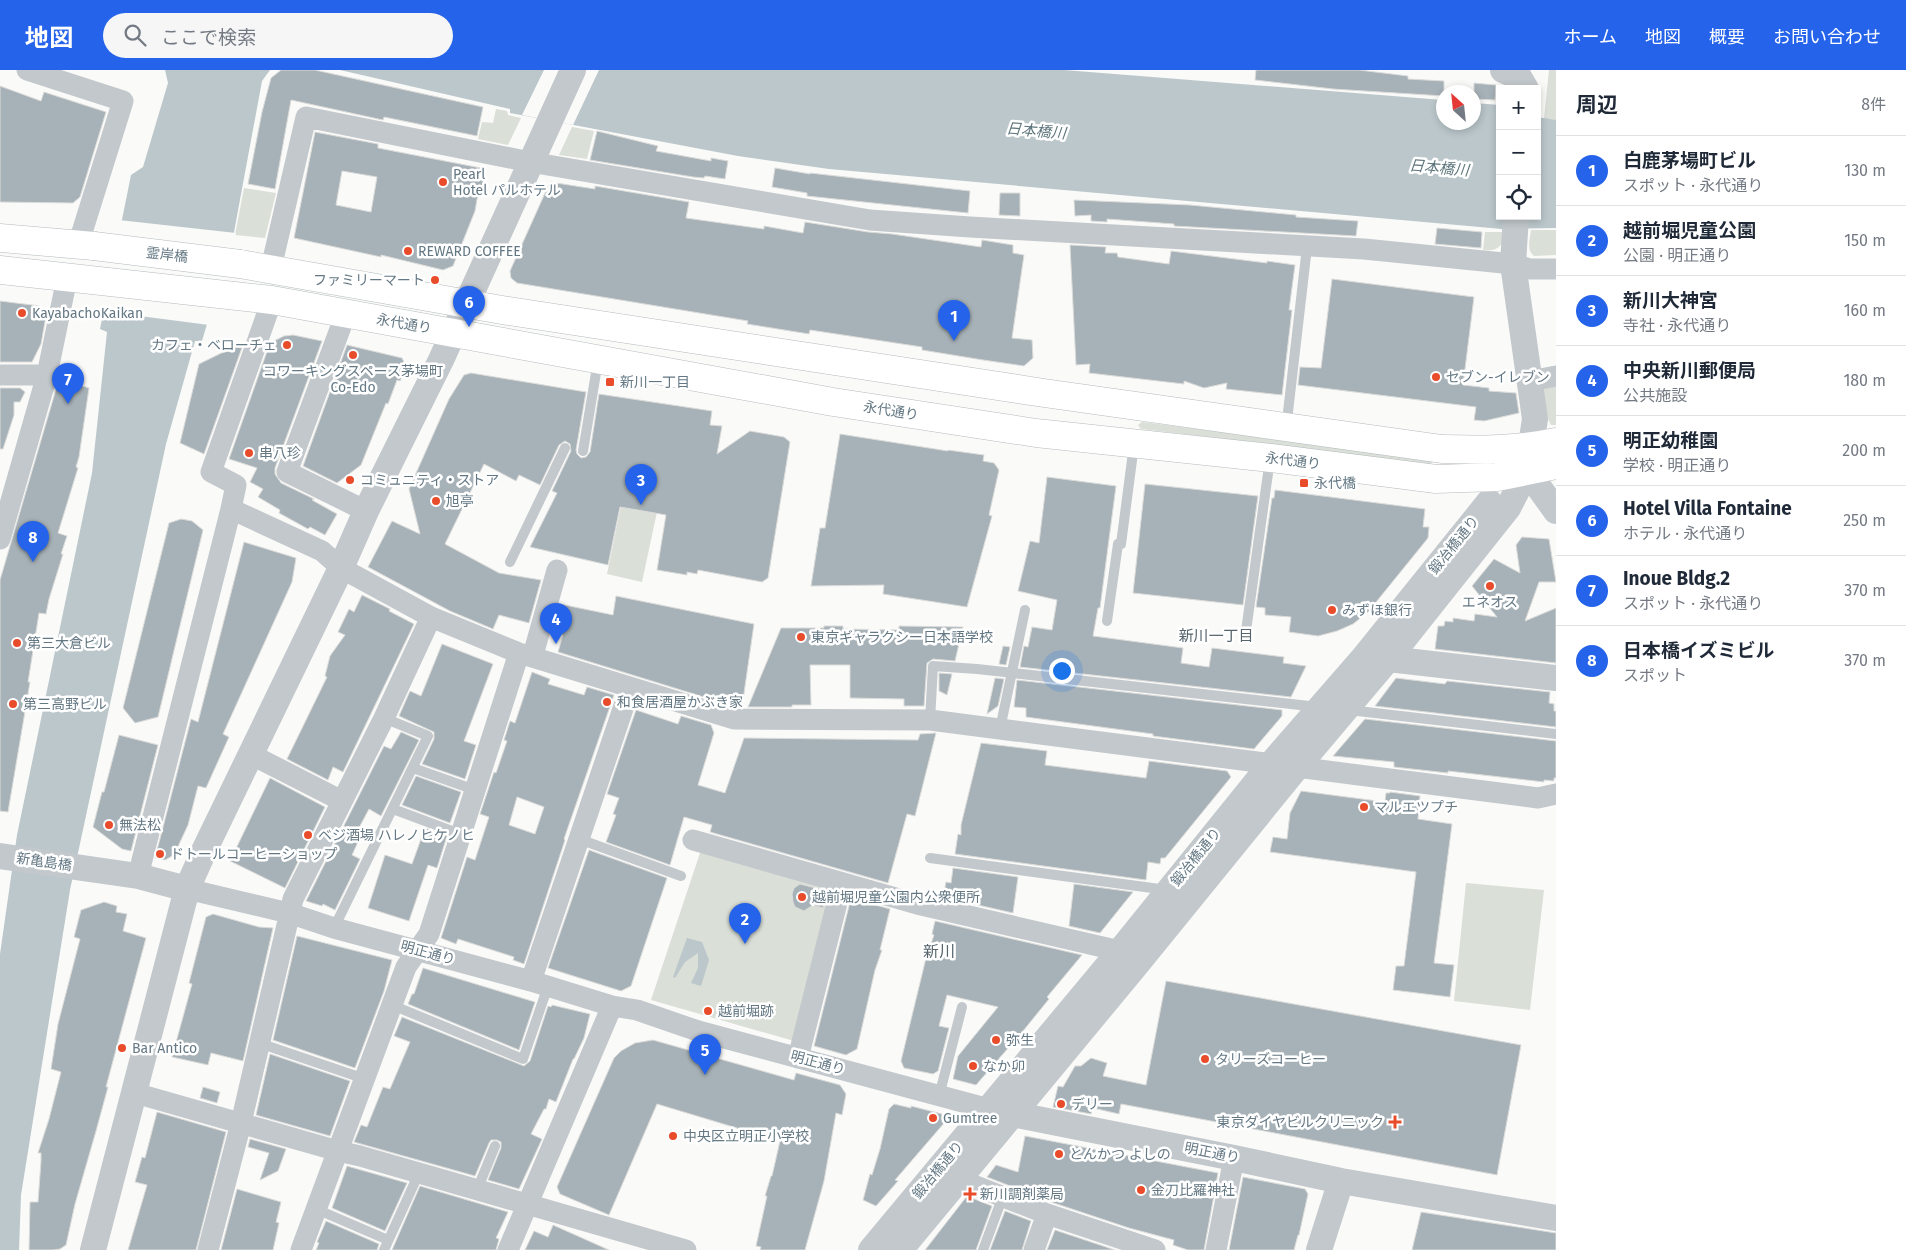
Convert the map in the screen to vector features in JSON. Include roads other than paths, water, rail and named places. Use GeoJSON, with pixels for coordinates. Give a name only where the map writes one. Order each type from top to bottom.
{"type":"FeatureCollection","features":[{"type":"Feature","properties":{"kind":"main road"},"geometry":{"type":"LineString","coordinates":[[0,238],[86,245]]}},
{"type":"Feature","properties":{"kind":"main road","name":"霊岸橋"},"geometry":{"type":"LineString","coordinates":[[86,245],[240,264]]}},
{"type":"Feature","properties":{"kind":"main road","name":"永代通り"},"geometry":{"type":"LineString","coordinates":[[240,264],[271,268],[466,305],[1046,393],[1442,450],[1493,450],[1538,454],[1556,466]]}},
{"type":"Feature","properties":{"kind":"main road"},"geometry":{"type":"LineString","coordinates":[[0,270],[78,279]]}},
{"type":"Feature","properties":{"kind":"main road","name":"永代通り"},"geometry":{"type":"LineString","coordinates":[[78,279],[272,300],[834,402],[1036,433],[1270,458],[1436,479],[1497,477],[1538,454]]}},
{"type":"Feature","properties":{"kind":"street"},"geometry":{"type":"LineString","coordinates":[[27,70],[123,101],[86,245]]}},
{"type":"Feature","properties":{"kind":"street"},"geometry":{"type":"LineString","coordinates":[[93,1250],[187,889],[202,853],[341,568],[366,511],[454,333],[572,70]]}},
{"type":"Feature","properties":{"kind":"street"},"geometry":{"type":"LineString","coordinates":[[1503,70],[1519,77],[1524,85]]}},
{"type":"Feature","properties":{"kind":"street"},"geometry":{"type":"LineString","coordinates":[[271,268],[306,117],[530,162],[870,220],[1364,250],[1513,264],[1530,269],[1556,269]]}},
{"type":"Feature","properties":{"kind":"street"},"geometry":{"type":"LineString","coordinates":[[1516,227],[1513,264],[1530,381],[1538,454],[1556,511]]}},
{"type":"Feature","properties":{"kind":"street"},"geometry":{"type":"LineString","coordinates":[[0,539],[6,499],[78,279]]}},
{"type":"Feature","properties":{"kind":"street"},"geometry":{"type":"LineString","coordinates":[[138,876],[232,509],[236,484],[211,472],[272,300]]}},
{"type":"Feature","properties":{"kind":"street"},"geometry":{"type":"LineString","coordinates":[[346,313],[287,472],[366,511]]}},
{"type":"Feature","properties":{"kind":"street"},"geometry":{"type":"LineString","coordinates":[[0,375],[47,375]]}},
{"type":"Feature","properties":{"kind":"street"},"geometry":{"type":"LineString","coordinates":[[1530,381],[1556,376]]}},
{"type":"Feature","properties":{"kind":"street","name":"鍛冶橋通り"},"geometry":{"type":"LineString","coordinates":[[900,1250],[958,1179],[1000,1112],[1120,951],[1271,764],[1388,659],[1508,508],[1538,454]]}},
{"type":"Feature","properties":{"kind":"street","name":"鍛冶橋通り"},"geometry":{"type":"LineString","coordinates":[[871,1250],[1137,964],[1297,767],[1365,656],[1489,502],[1538,454]]}},
{"type":"Feature","properties":{"kind":"street"},"geometry":{"type":"LineString","coordinates":[[232,509],[322,552],[341,568],[431,617],[526,654],[734,719],[930,720],[1538,798],[1556,794]]}},
{"type":"Feature","properties":{"kind":"street"},"geometry":{"type":"LineString","coordinates":[[300,1250],[406,967],[429,934],[475,790],[557,570]]}},
{"type":"Feature","properties":{"kind":"street"},"geometry":{"type":"LineString","coordinates":[[208,1250],[241,1123],[293,899],[384,718],[431,617]]}},
{"type":"Feature","properties":{"kind":"street"},"geometry":{"type":"LineString","coordinates":[[1388,659],[1556,678]]}},
{"type":"Feature","properties":{"kind":"street"},"geometry":{"type":"LineString","coordinates":[[540,983],[579,839],[630,688]]}},
{"type":"Feature","properties":{"kind":"street"},"geometry":{"type":"LineString","coordinates":[[250,754],[342,801]]}},
{"type":"Feature","properties":{"kind":"street"},"geometry":{"type":"LineString","coordinates":[[693,840],[917,904],[1120,951]]}},
{"type":"Feature","properties":{"kind":"street","name":"新亀島橋"},"geometry":{"type":"LineString","coordinates":[[0,856],[89,868]]}},
{"type":"Feature","properties":{"kind":"street","name":"明正通り"},"geometry":{"type":"LineString","coordinates":[[89,868],[138,876],[289,914],[334,928],[540,983],[612,1006],[637,1010],[698,1031],[1000,1112],[1341,1181],[1556,1218]]}},
{"type":"Feature","properties":{"kind":"street"},"geometry":{"type":"LineString","coordinates":[[798,1058],[842,883]]}},
{"type":"Feature","properties":{"kind":"street"},"geometry":{"type":"LineString","coordinates":[[508,1250],[612,1006]]}},
{"type":"Feature","properties":{"kind":"street"},"geometry":{"type":"LineString","coordinates":[[135,1094],[419,1173],[659,1246],[686,1250]]}},
{"type":"Feature","properties":{"kind":"street"},"geometry":{"type":"LineString","coordinates":[[1216,1250],[1234,1158]]}},
{"type":"Feature","properties":{"kind":"street"},"geometry":{"type":"LineString","coordinates":[[958,1179],[1047,1214],[1155,1250]]}},
{"type":"Feature","properties":{"kind":"street"},"geometry":{"type":"LineString","coordinates":[[1319,1250],[1341,1181]]}},
{"type":"Feature","properties":{"kind":"street"},"geometry":{"type":"LineString","coordinates":[[1034,1250],[1047,1214]]}},
{"type":"Feature","properties":{"kind":"lane"},"geometry":{"type":"LineString","coordinates":[[1288,428],[1288,412],[1307,248]]}},
{"type":"Feature","properties":{"kind":"lane"},"geometry":{"type":"LineString","coordinates":[[583,451],[598,358]]}},
{"type":"Feature","properties":{"kind":"lane"},"geometry":{"type":"LineString","coordinates":[[1107,621],[1118,544],[1121,544],[1135,452],[1134,444]]}},
{"type":"Feature","properties":{"kind":"lane"},"geometry":{"type":"LineString","coordinates":[[510,562],[565,448]]}},
{"type":"Feature","properties":{"kind":"lane"},"geometry":{"type":"LineString","coordinates":[[1245,638],[1270,458]]}},
{"type":"Feature","properties":{"kind":"lane"},"geometry":{"type":"LineString","coordinates":[[1000,729],[1025,610]]}},
{"type":"Feature","properties":{"kind":"lane"},"geometry":{"type":"LineString","coordinates":[[930,720],[933,666],[1360,710],[1556,734]]}},
{"type":"Feature","properties":{"kind":"lane"},"geometry":{"type":"LineString","coordinates":[[334,928],[428,736],[384,718]]}},
{"type":"Feature","properties":{"kind":"lane"},"geometry":{"type":"LineString","coordinates":[[413,768],[475,790]]}},
{"type":"Feature","properties":{"kind":"lane"},"geometry":{"type":"LineString","coordinates":[[393,809],[460,834]]}},
{"type":"Feature","properties":{"kind":"lane"},"geometry":{"type":"LineString","coordinates":[[579,839],[681,876]]}},
{"type":"Feature","properties":{"kind":"lane"},"geometry":{"type":"LineString","coordinates":[[930,858],[1169,890]]}},
{"type":"Feature","properties":{"kind":"lane"},"geometry":{"type":"LineString","coordinates":[[392,1005],[524,1059],[540,983]]}},
{"type":"Feature","properties":{"kind":"lane"},"geometry":{"type":"LineString","coordinates":[[939,1096],[962,1007]]}},
{"type":"Feature","properties":{"kind":"lane"},"geometry":{"type":"LineString","coordinates":[[259,1043],[365,1079]]}},
{"type":"Feature","properties":{"kind":"lane"},"geometry":{"type":"LineString","coordinates":[[477,1190],[494,1146]]}},
{"type":"Feature","properties":{"kind":"lane"},"geometry":{"type":"LineString","coordinates":[[384,1250],[419,1173]]}},
{"type":"Feature","properties":{"kind":"lane"},"geometry":{"type":"LineString","coordinates":[[983,1250],[1003,1196]]}},
{"type":"Feature","properties":{"kind":"lane"},"geometry":{"type":"LineString","coordinates":[[316,1209],[388,1240]]}},
{"type":"Feature","properties":{"kind":"water"},"geometry":{"type":"Polygon","coordinates":[[[165,70],[270,70],[262,81],[234,232],[202,341],[195,341],[166,444],[70,890],[21,1195],[19,1250],[0,1250],[0,954],[17,835],[92,473],[107,332],[100,329],[131,175],[143,167],[168,83],[165,70]]]}},
{"type":"Feature","properties":{"kind":"water","name":"日本橋川"},"geometry":{"type":"Polygon","coordinates":[[[340,70],[1064,70],[1436,99],[1436,130],[1481,130],[1481,104],[1496,105],[1496,220],[1541,220],[1541,118],[1556,120],[1556,228],[1502,229],[829,169],[738,156],[510,113],[510,109],[340,70]]]}},
{"type":"Feature","properties":{"kind":"water"},"geometry":{"type":"Polygon","coordinates":[[[687,938],[702,942],[709,960],[701,986],[691,983],[698,968],[698,953],[685,962],[675,978],[673,977],[687,938]]]}},
{"type":"Feature","properties":{"kind":"place","name":"Pearl Hotel パルホテル"},"geometry":{"type":"Point","coordinates":[443,182]}},
{"type":"Feature","properties":{"kind":"place","name":"REWARD COFFEE"},"geometry":{"type":"Point","coordinates":[408,251]}},
{"type":"Feature","properties":{"kind":"place","name":"ファミリーマート"},"geometry":{"type":"Point","coordinates":[435,280]}},
{"type":"Feature","properties":{"kind":"place","name":"KayabachoKaikan"},"geometry":{"type":"Point","coordinates":[22,313]}},
{"type":"Feature","properties":{"kind":"place","name":"Hotel Villa Fontaine"},"geometry":{"type":"Point","coordinates":[469,327]}},
{"type":"Feature","properties":{"kind":"place","name":"白鹿茅場町ビル"},"geometry":{"type":"Point","coordinates":[954,341]}},
{"type":"Feature","properties":{"kind":"place","name":"カフェ・ベローチェ"},"geometry":{"type":"Point","coordinates":[287,345]}},
{"type":"Feature","properties":{"kind":"place","name":"コワーキングスペース茅場町 Co-Edo"},"geometry":{"type":"Point","coordinates":[353,355]}},
{"type":"Feature","properties":{"kind":"place","name":"セブン-イレブン"},"geometry":{"type":"Point","coordinates":[1436,377]}},
{"type":"Feature","properties":{"kind":"place","name":"新川一丁目"},"geometry":{"type":"Point","coordinates":[610,382]}},
{"type":"Feature","properties":{"kind":"place","name":"Inoue Bldg.2"},"geometry":{"type":"Point","coordinates":[68,404]}},
{"type":"Feature","properties":{"kind":"place","name":"串八珍"},"geometry":{"type":"Point","coordinates":[249,453]}},
{"type":"Feature","properties":{"kind":"place","name":"コミュニティ・ストア"},"geometry":{"type":"Point","coordinates":[350,480]}},
{"type":"Feature","properties":{"kind":"place","name":"永代橋"},"geometry":{"type":"Point","coordinates":[1304,483]}},
{"type":"Feature","properties":{"kind":"place","name":"旭亭"},"geometry":{"type":"Point","coordinates":[436,501]}},
{"type":"Feature","properties":{"kind":"place","name":"新川大神宮"},"geometry":{"type":"Point","coordinates":[641,505]}},
{"type":"Feature","properties":{"kind":"place","name":"日本橋イズミビル"},"geometry":{"type":"Point","coordinates":[33,562]}},
{"type":"Feature","properties":{"kind":"place","name":"エネオス"},"geometry":{"type":"Point","coordinates":[1490,586]}},
{"type":"Feature","properties":{"kind":"place","name":"みずほ銀行"},"geometry":{"type":"Point","coordinates":[1332,610]}},
{"type":"Feature","properties":{"kind":"place","name":"東京ギャラクシー日本語学校"},"geometry":{"type":"Point","coordinates":[801,637]}},
{"type":"Feature","properties":{"kind":"place","name":"第三大倉ビル"},"geometry":{"type":"Point","coordinates":[17,643]}},
{"type":"Feature","properties":{"kind":"place","name":"中央新川郵便局"},"geometry":{"type":"Point","coordinates":[556,644]}},
{"type":"Feature","properties":{"kind":"place","name":"和食居酒屋かぶき家"},"geometry":{"type":"Point","coordinates":[607,702]}},
{"type":"Feature","properties":{"kind":"place","name":"第三高野ビル"},"geometry":{"type":"Point","coordinates":[13,704]}},
{"type":"Feature","properties":{"kind":"place","name":"マルエツプチ"},"geometry":{"type":"Point","coordinates":[1364,807]}},
{"type":"Feature","properties":{"kind":"place","name":"無法松"},"geometry":{"type":"Point","coordinates":[109,825]}},
{"type":"Feature","properties":{"kind":"place","name":"ベジ酒場 ハレノヒケノヒ"},"geometry":{"type":"Point","coordinates":[308,835]}},
{"type":"Feature","properties":{"kind":"place","name":"ドトールコーヒーショップ"},"geometry":{"type":"Point","coordinates":[160,854]}},
{"type":"Feature","properties":{"kind":"place","name":"越前堀児童公園内公衆便所"},"geometry":{"type":"Point","coordinates":[802,897]}},
{"type":"Feature","properties":{"kind":"place","name":"越前堀児童公園"},"geometry":{"type":"Point","coordinates":[745,944]}},
{"type":"Feature","properties":{"kind":"place","name":"越前堀跡"},"geometry":{"type":"Point","coordinates":[708,1011]}},
{"type":"Feature","properties":{"kind":"place","name":"弥生"},"geometry":{"type":"Point","coordinates":[996,1040]}},
{"type":"Feature","properties":{"kind":"place","name":"Bar Antico"},"geometry":{"type":"Point","coordinates":[122,1048]}},
{"type":"Feature","properties":{"kind":"place","name":"タリーズコーヒー"},"geometry":{"type":"Point","coordinates":[1205,1059]}},
{"type":"Feature","properties":{"kind":"place","name":"なか卯"},"geometry":{"type":"Point","coordinates":[973,1066]}},
{"type":"Feature","properties":{"kind":"place","name":"明正幼稚園"},"geometry":{"type":"Point","coordinates":[705,1075]}},
{"type":"Feature","properties":{"kind":"place","name":"デリー"},"geometry":{"type":"Point","coordinates":[1061,1104]}},
{"type":"Feature","properties":{"kind":"place","name":"Gumtree"},"geometry":{"type":"Point","coordinates":[933,1118]}},
{"type":"Feature","properties":{"kind":"place","name":"東京ダイヤビルクリニック"},"geometry":{"type":"Point","coordinates":[1395,1122]}},
{"type":"Feature","properties":{"kind":"place","name":"中央区立明正小学校"},"geometry":{"type":"Point","coordinates":[673,1136]}},
{"type":"Feature","properties":{"kind":"place","name":"とんかつ よしの"},"geometry":{"type":"Point","coordinates":[1059,1154]}},
{"type":"Feature","properties":{"kind":"place","name":"金刀比羅神社"},"geometry":{"type":"Point","coordinates":[1141,1190]}},
{"type":"Feature","properties":{"kind":"place","name":"新川調剤薬局"},"geometry":{"type":"Point","coordinates":[970,1194]}},
{"type":"Feature","properties":{"kind":"district","name":"新川一丁目"},"geometry":{"type":"Point","coordinates":[1216,636]}},
{"type":"Feature","properties":{"kind":"district","name":"新川"},"geometry":{"type":"Point","coordinates":[939,951]}}]}
